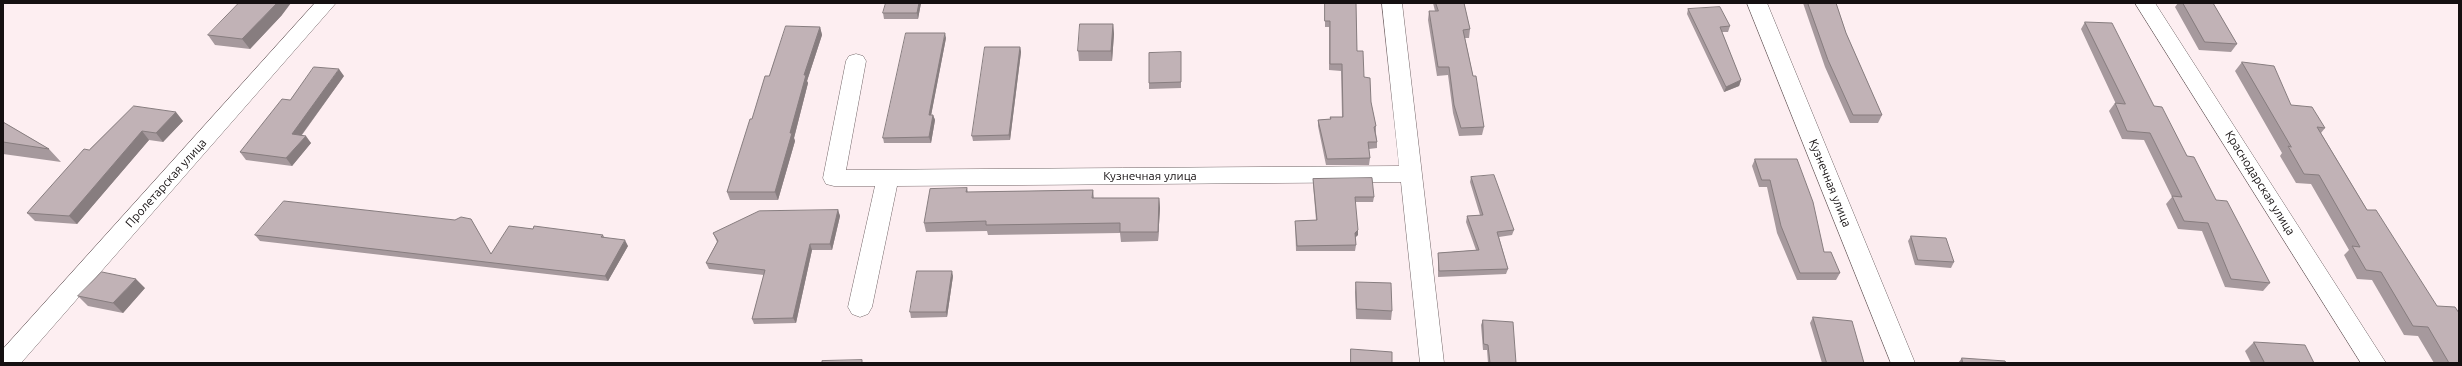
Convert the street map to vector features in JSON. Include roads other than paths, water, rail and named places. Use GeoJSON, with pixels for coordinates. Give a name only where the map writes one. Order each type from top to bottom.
{"type":"FeatureCollection","features":[{"type":"Feature","properties":{"kind":"street","name":"Пролетарская улица"},"geometry":{"type":"LineString","coordinates":[[6,363],[326,3]]}},
{"type":"Feature","properties":{"kind":"street"},"geometry":{"type":"LineString","coordinates":[[1392,3],[1432,363]]}},
{"type":"Feature","properties":{"kind":"street","name":"Кузнечная улица"},"geometry":{"type":"LineString","coordinates":[[1757,3],[1902,363]]}},
{"type":"Feature","properties":{"kind":"street","name":"Краснодарская улица"},"geometry":{"type":"LineString","coordinates":[[2145,3],[2374,363]]}},
{"type":"Feature","properties":{"kind":"street","name":"Кузнечная улица"},"geometry":{"type":"LineString","coordinates":[[856,61],[834,178],[1412,174]]}},
{"type":"Feature","properties":{"kind":"street"},"geometry":{"type":"LineString","coordinates":[[860,307],[888,178]]}}]}
